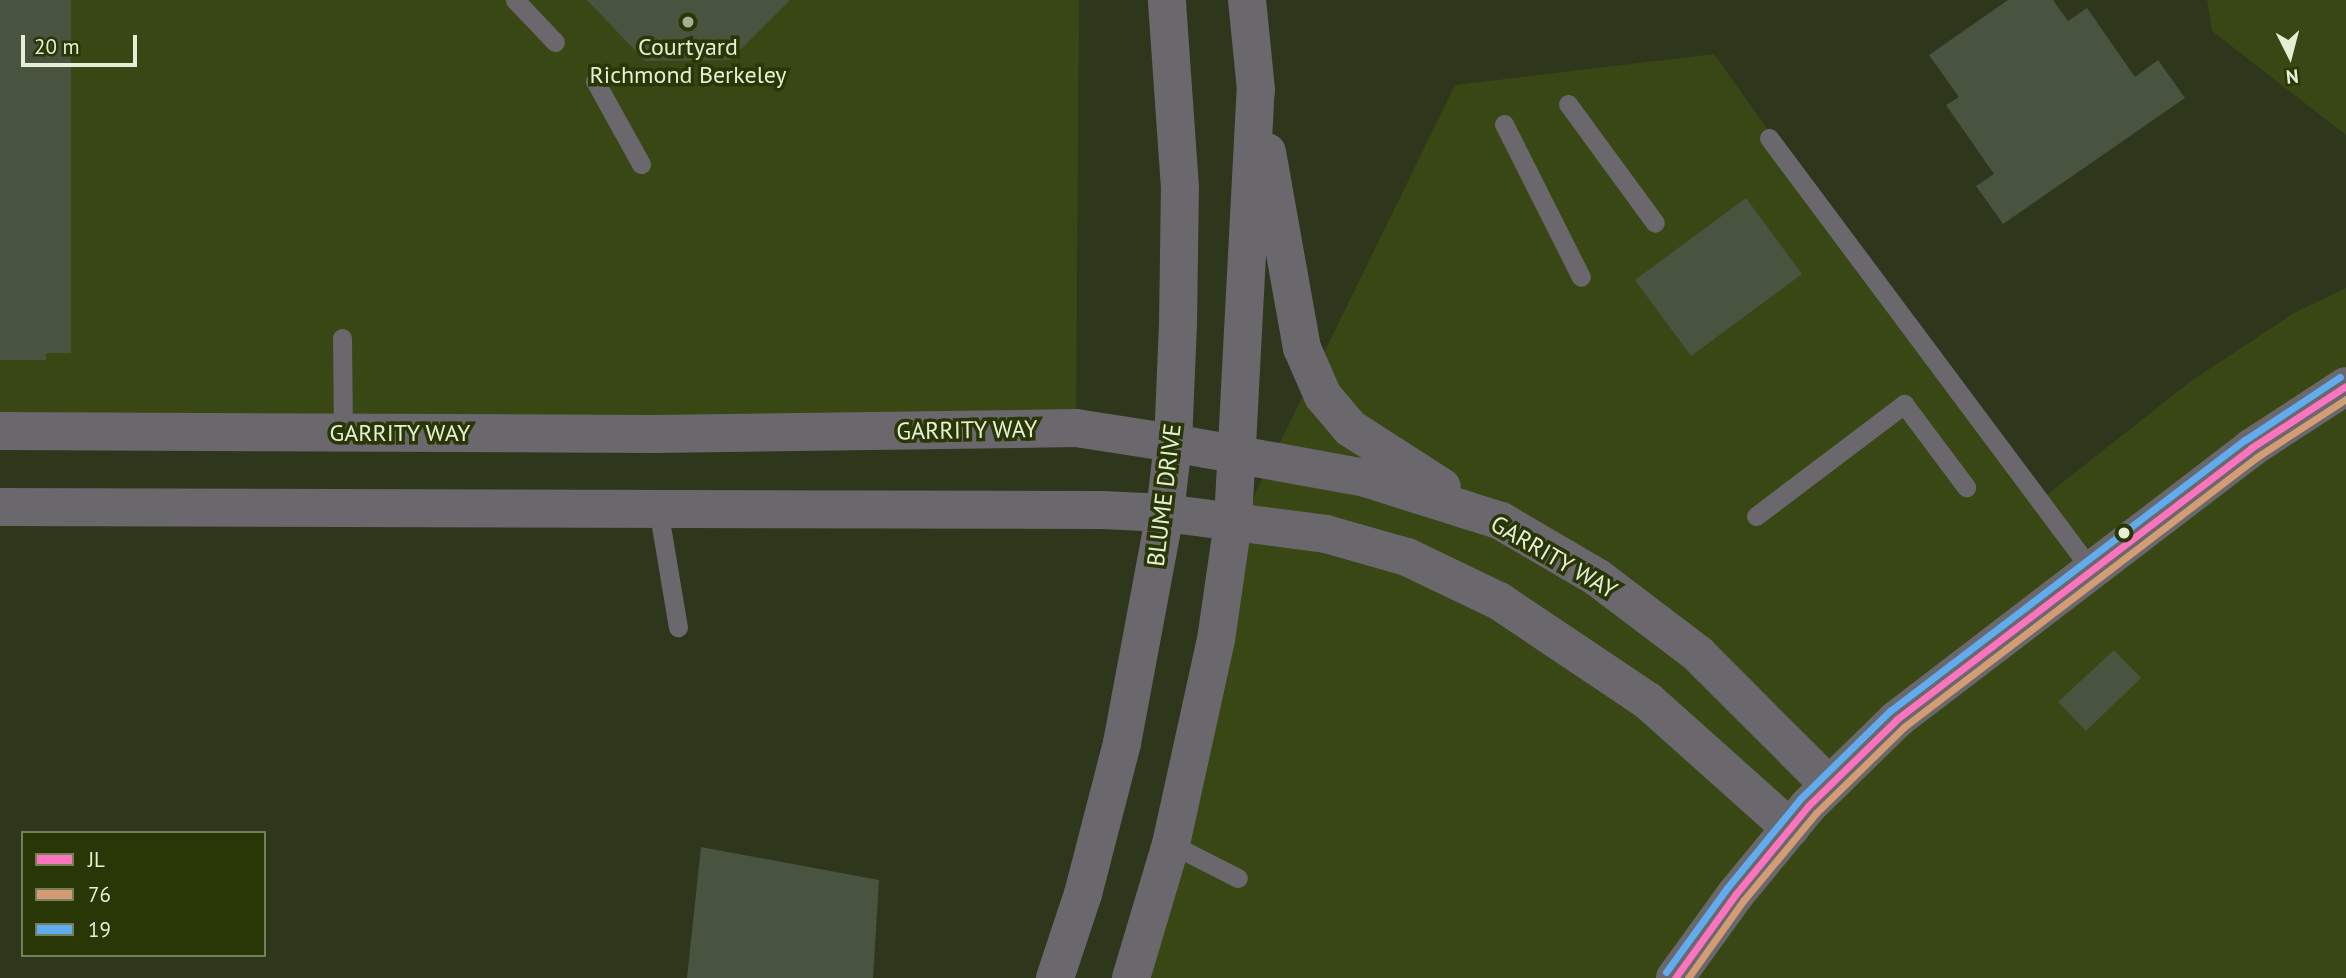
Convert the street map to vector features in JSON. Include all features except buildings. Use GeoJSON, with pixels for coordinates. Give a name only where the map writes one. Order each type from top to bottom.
{"type":"FeatureCollection","features":[{"type":"Feature","properties":{"kind":"street","name":"BLUME DRIVE"},"geometry":{"type":"LineString","coordinates":[[1055,978],[1083,894],[1122,743],[1166,513],[1173,443],[1180,188],[1167,0]]}},
{"type":"Feature","properties":{"kind":"street"},"geometry":{"type":"LineString","coordinates":[[1247,0],[1256,90],[1302,348],[1323,396],[1350,428],[1405,465],[1501,521]]}},
{"type":"Feature","properties":{"kind":"street"},"geometry":{"type":"LineString","coordinates":[[1131,978],[1171,844],[1216,640],[1233,522],[1239,454],[1256,90]]}},
{"type":"Feature","properties":{"kind":"street"},"geometry":{"type":"LineString","coordinates":[[1675,978],[1735,895],[1828,784],[1923,697],[2251,448],[2346,386]]}},
{"type":"Feature","properties":{"kind":"street","name":"GARRITY WAY"},"geometry":{"type":"LineString","coordinates":[[0,431],[667,434],[1076,428],[1239,454],[1365,478],[1501,521],[1598,578],[1698,654],[1828,784]]}},
{"type":"Feature","properties":{"kind":"street"},"geometry":{"type":"LineString","coordinates":[[0,507],[1102,510],[1166,513],[1326,534],[1407,557],[1499,601],[1648,701],[1790,828]]}},
{"type":"Feature","properties":{"kind":"lane"},"geometry":{"type":"LineString","coordinates":[[515,0],[555,43]]}},
{"type":"Feature","properties":{"kind":"lane"},"geometry":{"type":"LineString","coordinates":[[595,81],[641,164]]}},
{"type":"Feature","properties":{"kind":"lane"},"geometry":{"type":"LineString","coordinates":[[1568,104],[1655,223]]}},
{"type":"Feature","properties":{"kind":"lane"},"geometry":{"type":"LineString","coordinates":[[1504,124],[1581,277]]}},
{"type":"Feature","properties":{"kind":"lane"},"geometry":{"type":"LineString","coordinates":[[1769,138],[2090,568]]}},
{"type":"Feature","properties":{"kind":"lane"},"geometry":{"type":"LineString","coordinates":[[342,338],[342,433]]}},
{"type":"Feature","properties":{"kind":"lane"},"geometry":{"type":"LineString","coordinates":[[1756,516],[1904,404],[1966,487]]}},
{"type":"Feature","properties":{"kind":"lane"},"geometry":{"type":"LineString","coordinates":[[658,508],[678,628]]}},
{"type":"Feature","properties":{"kind":"lane"},"geometry":{"type":"LineString","coordinates":[[1171,844],[1238,878]]}},
{"type":"Feature","properties":{"kind":"shaded area"},"geometry":{"type":"Polygon","coordinates":[[[0,0],[1079,0],[1076,428],[0,429],[0,0]]]}},
{"type":"Feature","properties":{"kind":"shaded area"},"geometry":{"type":"Polygon","coordinates":[[[2207,0],[2346,0],[2346,135],[2212,31],[2207,0]]]}},
{"type":"Feature","properties":{"kind":"shaded area"},"geometry":{"type":"Polygon","coordinates":[[[1714,54],[2034,505],[2191,381],[2294,313],[2346,288],[2346,978],[1134,978],[1255,494],[1455,85],[1714,54]]]}},
{"type":"Feature","properties":{"kind":"transit line","name":"19"},"geometry":{"type":"LineString","coordinates":[[1666,972],[1727,888],[1800,799],[1890,711],[2245,440],[2340,377]]}},
{"type":"Feature","properties":{"kind":"transit line","name":"JL"},"geometry":{"type":"LineString","coordinates":[[1675,978],[1735,895],[1808,806],[1897,719],[2251,448],[2346,386]]}},
{"type":"Feature","properties":{"kind":"transit line","name":"76"},"geometry":{"type":"LineString","coordinates":[[1688,978],[1743,901],[1816,813],[1904,727],[2257,457],[2346,399]]}},
{"type":"Feature","properties":{"kind":"place","name":"Courtyard Richmond Berkeley"},"geometry":{"type":"Point","coordinates":[688,22]}}]}
